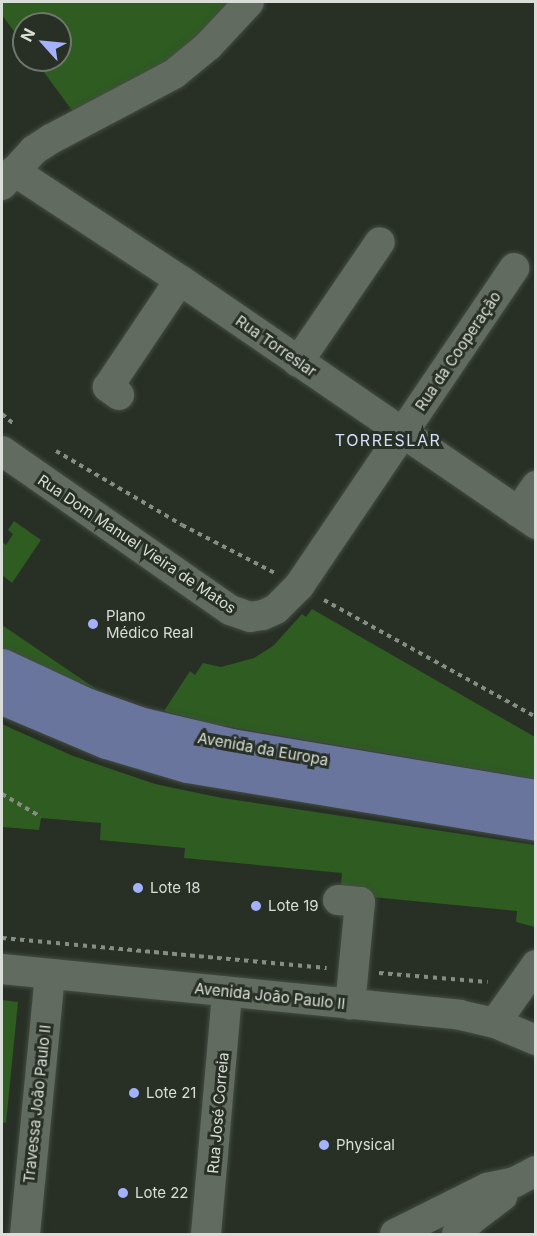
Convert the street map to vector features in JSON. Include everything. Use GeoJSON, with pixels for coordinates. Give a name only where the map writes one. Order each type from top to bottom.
{"type":"FeatureCollection","features":[{"type":"Feature","properties":{"kind":"main road","name":"Avenida da Europa"},"geometry":{"type":"LineString","coordinates":[[2,665],[86,704],[139,723],[231,745],[536,796]]}},
{"type":"Feature","properties":{"kind":"main road","name":"Avenida da Europa"},"geometry":{"type":"LineString","coordinates":[[2,698],[106,742],[187,766],[536,824]]}},
{"type":"Feature","properties":{"kind":"street"},"geometry":{"type":"LineString","coordinates":[[8,178],[34,150],[51,139],[174,74],[208,46],[249,2]]}},
{"type":"Feature","properties":{"kind":"street","name":"Rua Torreslar"},"geometry":{"type":"LineString","coordinates":[[8,178],[180,280],[527,518]]}},
{"type":"Feature","properties":{"kind":"street"},"geometry":{"type":"LineString","coordinates":[[298,362],[380,242]]}},
{"type":"Feature","properties":{"kind":"street","name":"Rua da Cooperação"},"geometry":{"type":"LineString","coordinates":[[403,433],[514,268]]}},
{"type":"Feature","properties":{"kind":"street"},"geometry":{"type":"LineString","coordinates":[[119,395],[108,387],[180,280]]}},
{"type":"Feature","properties":{"kind":"street","name":"Rua Dom Manuel Vieira de Matos"},"geometry":{"type":"LineString","coordinates":[[2,451],[230,610],[250,617],[263,615],[276,609],[299,586],[403,433]]}},
{"type":"Feature","properties":{"kind":"street"},"geometry":{"type":"LineString","coordinates":[[527,518],[536,486]]}},
{"type":"Feature","properties":{"kind":"street"},"geometry":{"type":"LineString","coordinates":[[338,900],[360,902],[350,1005]]}},
{"type":"Feature","properties":{"kind":"street"},"geometry":{"type":"LineString","coordinates":[[495,1023],[536,965]]}},
{"type":"Feature","properties":{"kind":"street","name":"Avenida João Paulo II"},"geometry":{"type":"LineString","coordinates":[[2,969],[444,1013],[495,1023],[536,1040]]}},
{"type":"Feature","properties":{"kind":"street","name":"Travessa João Paulo II"},"geometry":{"type":"LineString","coordinates":[[25,1234],[50,974]]}},
{"type":"Feature","properties":{"kind":"street","name":"Rua José Correia"},"geometry":{"type":"LineString","coordinates":[[211,1228],[228,992]]}},
{"type":"Feature","properties":{"kind":"street"},"geometry":{"type":"LineString","coordinates":[[395,1234],[487,1188],[525,1177]]}},
{"type":"Feature","properties":{"kind":"street"},"geometry":{"type":"LineString","coordinates":[[457,1234],[525,1177]]}},
{"type":"Feature","properties":{"kind":"path"},"geometry":{"type":"LineString","coordinates":[[2,414],[21,429]]}},
{"type":"Feature","properties":{"kind":"path"},"geometry":{"type":"LineString","coordinates":[[50,447],[182,525],[299,586],[536,717]]}},
{"type":"Feature","properties":{"kind":"path"},"geometry":{"type":"LineString","coordinates":[[2,795],[41,818]]}},
{"type":"Feature","properties":{"kind":"path"},"geometry":{"type":"LineString","coordinates":[[2,938],[494,982]]}},
{"type":"Feature","properties":{"kind":"green space"},"geometry":{"type":"Polygon","coordinates":[[[2,2],[236,2],[188,51],[74,113],[44,72],[72,72],[72,12],[12,12],[12,29],[2,15],[2,2]]]}},
{"type":"Feature","properties":{"kind":"green space"},"geometry":{"type":"Polygon","coordinates":[[[14,521],[41,540],[12,583],[2,575],[2,542],[6,545],[13,534],[8,530],[14,521]]]}},
{"type":"Feature","properties":{"kind":"green space"},"geometry":{"type":"Polygon","coordinates":[[[312,609],[535,737],[535,779],[212,724],[164,711],[190,671],[195,675],[203,663],[221,667],[254,658],[273,646],[302,614],[306,617],[312,609]]]}},
{"type":"Feature","properties":{"kind":"green space"},"geometry":{"type":"Polygon","coordinates":[[[2,625],[99,691],[2,650],[2,625]]]}},
{"type":"Feature","properties":{"kind":"green space"},"geometry":{"type":"Polygon","coordinates":[[[2,724],[73,756],[155,784],[222,798],[535,845],[535,927],[516,922],[517,911],[340,894],[342,873],[184,858],[185,848],[100,840],[101,823],[41,818],[39,830],[2,827],[2,724]]]}},
{"type":"Feature","properties":{"kind":"green space"},"geometry":{"type":"Polygon","coordinates":[[[2,1000],[18,1002],[6,1123],[2,1122],[2,1000]]]}},
{"type":"Feature","properties":{"kind":"place","name":"Plano Médico Real"},"geometry":{"type":"Point","coordinates":[93,624]}},
{"type":"Feature","properties":{"kind":"place","name":"Lote 18"},"geometry":{"type":"Point","coordinates":[138,888]}},
{"type":"Feature","properties":{"kind":"place","name":"Lote 19"},"geometry":{"type":"Point","coordinates":[256,906]}},
{"type":"Feature","properties":{"kind":"place","name":"Lote 21"},"geometry":{"type":"Point","coordinates":[134,1093]}},
{"type":"Feature","properties":{"kind":"place","name":"Physical"},"geometry":{"type":"Point","coordinates":[324,1145]}},
{"type":"Feature","properties":{"kind":"place","name":"Lote 22"},"geometry":{"type":"Point","coordinates":[123,1193]}},
{"type":"Feature","properties":{"kind":"district","name":"TORRESLAR"},"geometry":{"type":"Point","coordinates":[388,440]}}]}
